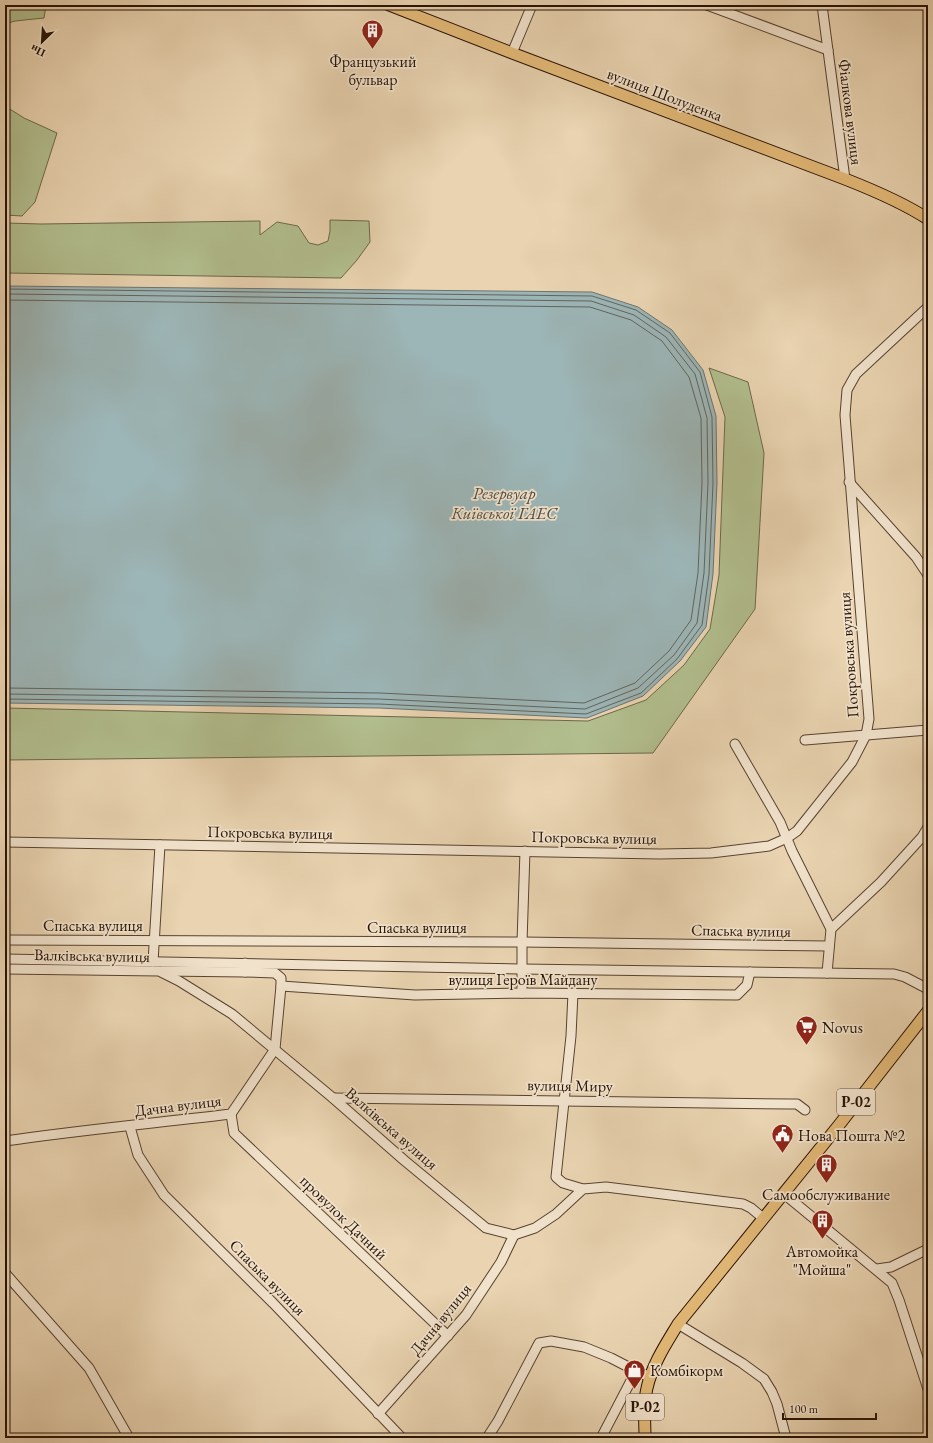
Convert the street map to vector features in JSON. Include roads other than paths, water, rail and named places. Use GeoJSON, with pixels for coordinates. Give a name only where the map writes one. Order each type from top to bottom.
{"type":"FeatureCollection","features":[{"type":"Feature","properties":{"kind":"main road","name":"вулиця Шолуденка"},"geometry":{"type":"LineString","coordinates":[[389,5],[845,179],[915,210],[928,219]]}},
{"type":"Feature","properties":{"kind":"main road","name":"Р-02"},"geometry":{"type":"LineString","coordinates":[[645,1438],[644,1411],[647,1389],[651,1376],[666,1344],[678,1324],[928,1011]]}},
{"type":"Feature","properties":{"kind":"street"},"geometry":{"type":"LineString","coordinates":[[512,53],[532,5]]}},
{"type":"Feature","properties":{"kind":"street","name":"Фіалкова вулиця"},"geometry":{"type":"LineString","coordinates":[[708,5],[828,50]]}},
{"type":"Feature","properties":{"kind":"street","name":"Фіалкова вулиця"},"geometry":{"type":"LineString","coordinates":[[822,5],[845,179]]}},
{"type":"Feature","properties":{"kind":"street","name":"Покровська вулиця"},"geometry":{"type":"LineString","coordinates":[[5,842],[660,854],[711,853],[769,846],[787,838],[797,831],[852,762],[866,735],[869,720],[849,478],[845,415],[847,390],[856,374],[928,307]]}},
{"type":"Feature","properties":{"kind":"street"},"geometry":{"type":"LineString","coordinates":[[849,478],[916,557],[928,575]]}},
{"type":"Feature","properties":{"kind":"street"},"geometry":{"type":"LineString","coordinates":[[805,740],[928,730]]}},
{"type":"Feature","properties":{"kind":"street"},"geometry":{"type":"LineString","coordinates":[[735,744],[780,822],[792,852],[831,929],[827,973]]}},
{"type":"Feature","properties":{"kind":"street"},"geometry":{"type":"LineString","coordinates":[[831,929],[881,882],[922,837],[928,827]]}},
{"type":"Feature","properties":{"kind":"street"},"geometry":{"type":"LineString","coordinates":[[153,962],[160,845]]}},
{"type":"Feature","properties":{"kind":"street"},"geometry":{"type":"LineString","coordinates":[[522,993],[525,851]]}},
{"type":"Feature","properties":{"kind":"street","name":"Спаська вулиця"},"geometry":{"type":"LineString","coordinates":[[5,940],[522,942],[829,946]]}},
{"type":"Feature","properties":{"kind":"street"},"geometry":{"type":"LineString","coordinates":[[5,960],[153,962],[245,968],[275,973],[281,978],[281,986]]}},
{"type":"Feature","properties":{"kind":"street"},"geometry":{"type":"LineString","coordinates":[[158,971],[245,968],[522,969],[894,974],[905,977],[928,989]]}},
{"type":"Feature","properties":{"kind":"street","name":"Валківська вулиця"},"geometry":{"type":"LineString","coordinates":[[5,969],[158,971],[179,981],[232,1014],[486,1228],[514,1235]]}},
{"type":"Feature","properties":{"kind":"street","name":"вулиця Героїв Майдану"},"geometry":{"type":"LineString","coordinates":[[281,986],[415,995],[522,993],[737,995],[747,985],[750,972]]}},
{"type":"Feature","properties":{"kind":"street","name":"Дачна вулиця"},"geometry":{"type":"LineString","coordinates":[[5,1141],[61,1133],[130,1127],[231,1114],[275,1049],[281,986]]}},
{"type":"Feature","properties":{"kind":"street"},"geometry":{"type":"LineString","coordinates":[[573,993],[571,1036],[556,1177],[563,1183],[583,1189],[606,1187],[742,1204],[751,1208],[763,1218]]}},
{"type":"Feature","properties":{"kind":"street","name":"вулиця Миру"},"geometry":{"type":"LineString","coordinates":[[333,1098],[797,1104],[805,1110]]}},
{"type":"Feature","properties":{"kind":"street","name":"провулок Дачний"},"geometry":{"type":"LineString","coordinates":[[231,1114],[234,1133],[448,1336]]}},
{"type":"Feature","properties":{"kind":"street","name":"Спаська вулиця"},"geometry":{"type":"LineString","coordinates":[[130,1127],[138,1155],[164,1195],[273,1303],[402,1438]]}},
{"type":"Feature","properties":{"kind":"street"},"geometry":{"type":"LineString","coordinates":[[514,1235],[534,1228],[556,1214],[583,1189]]}},
{"type":"Feature","properties":{"kind":"street"},"geometry":{"type":"LineString","coordinates":[[783,1193],[877,1269],[892,1283],[928,1388]]}},
{"type":"Feature","properties":{"kind":"street","name":"Дачна вулиця"},"geometry":{"type":"LineString","coordinates":[[378,1414],[466,1315],[493,1275],[514,1235]]}},
{"type":"Feature","properties":{"kind":"street"},"geometry":{"type":"LineString","coordinates":[[877,1269],[891,1267],[928,1249]]}},
{"type":"Feature","properties":{"kind":"street"},"geometry":{"type":"LineString","coordinates":[[5,1273],[89,1368],[129,1438]]}},
{"type":"Feature","properties":{"kind":"street"},"geometry":{"type":"LineString","coordinates":[[678,1324],[742,1363],[764,1379],[778,1404],[786,1438]]}},
{"type":"Feature","properties":{"kind":"street"},"geometry":{"type":"LineString","coordinates":[[487,1438],[498,1421],[539,1343],[551,1341],[584,1347],[611,1358],[642,1374],[651,1376]]}},
{"type":"Feature","properties":{"kind":"street"},"geometry":{"type":"LineString","coordinates":[[601,1438],[636,1371]]}},
{"type":"Feature","properties":{"kind":"water","name":"Резервуар Київської ГАЕС"},"geometry":{"type":"Polygon","coordinates":[[[5,286],[592,292],[638,307],[672,330],[703,370],[716,416],[717,483],[713,574],[706,627],[680,661],[643,696],[587,718],[379,708],[5,703],[5,286]]]}},
{"type":"Feature","properties":{"kind":"place","name":"Французький бульвар"},"geometry":{"type":"Point","coordinates":[373,50]}},
{"type":"Feature","properties":{"kind":"place","name":"Novus"},"geometry":{"type":"Point","coordinates":[807,1046]}},
{"type":"Feature","properties":{"kind":"place","name":"Нова Пошта №2"},"geometry":{"type":"Point","coordinates":[783,1154]}},
{"type":"Feature","properties":{"kind":"place","name":"Самообслуживание"},"geometry":{"type":"Point","coordinates":[826,1184]}},
{"type":"Feature","properties":{"kind":"place","name":"Автомойка \"Мойша\""},"geometry":{"type":"Point","coordinates":[822,1240]}},
{"type":"Feature","properties":{"kind":"place","name":"Комбікорм"},"geometry":{"type":"Point","coordinates":[634,1390]}}]}
